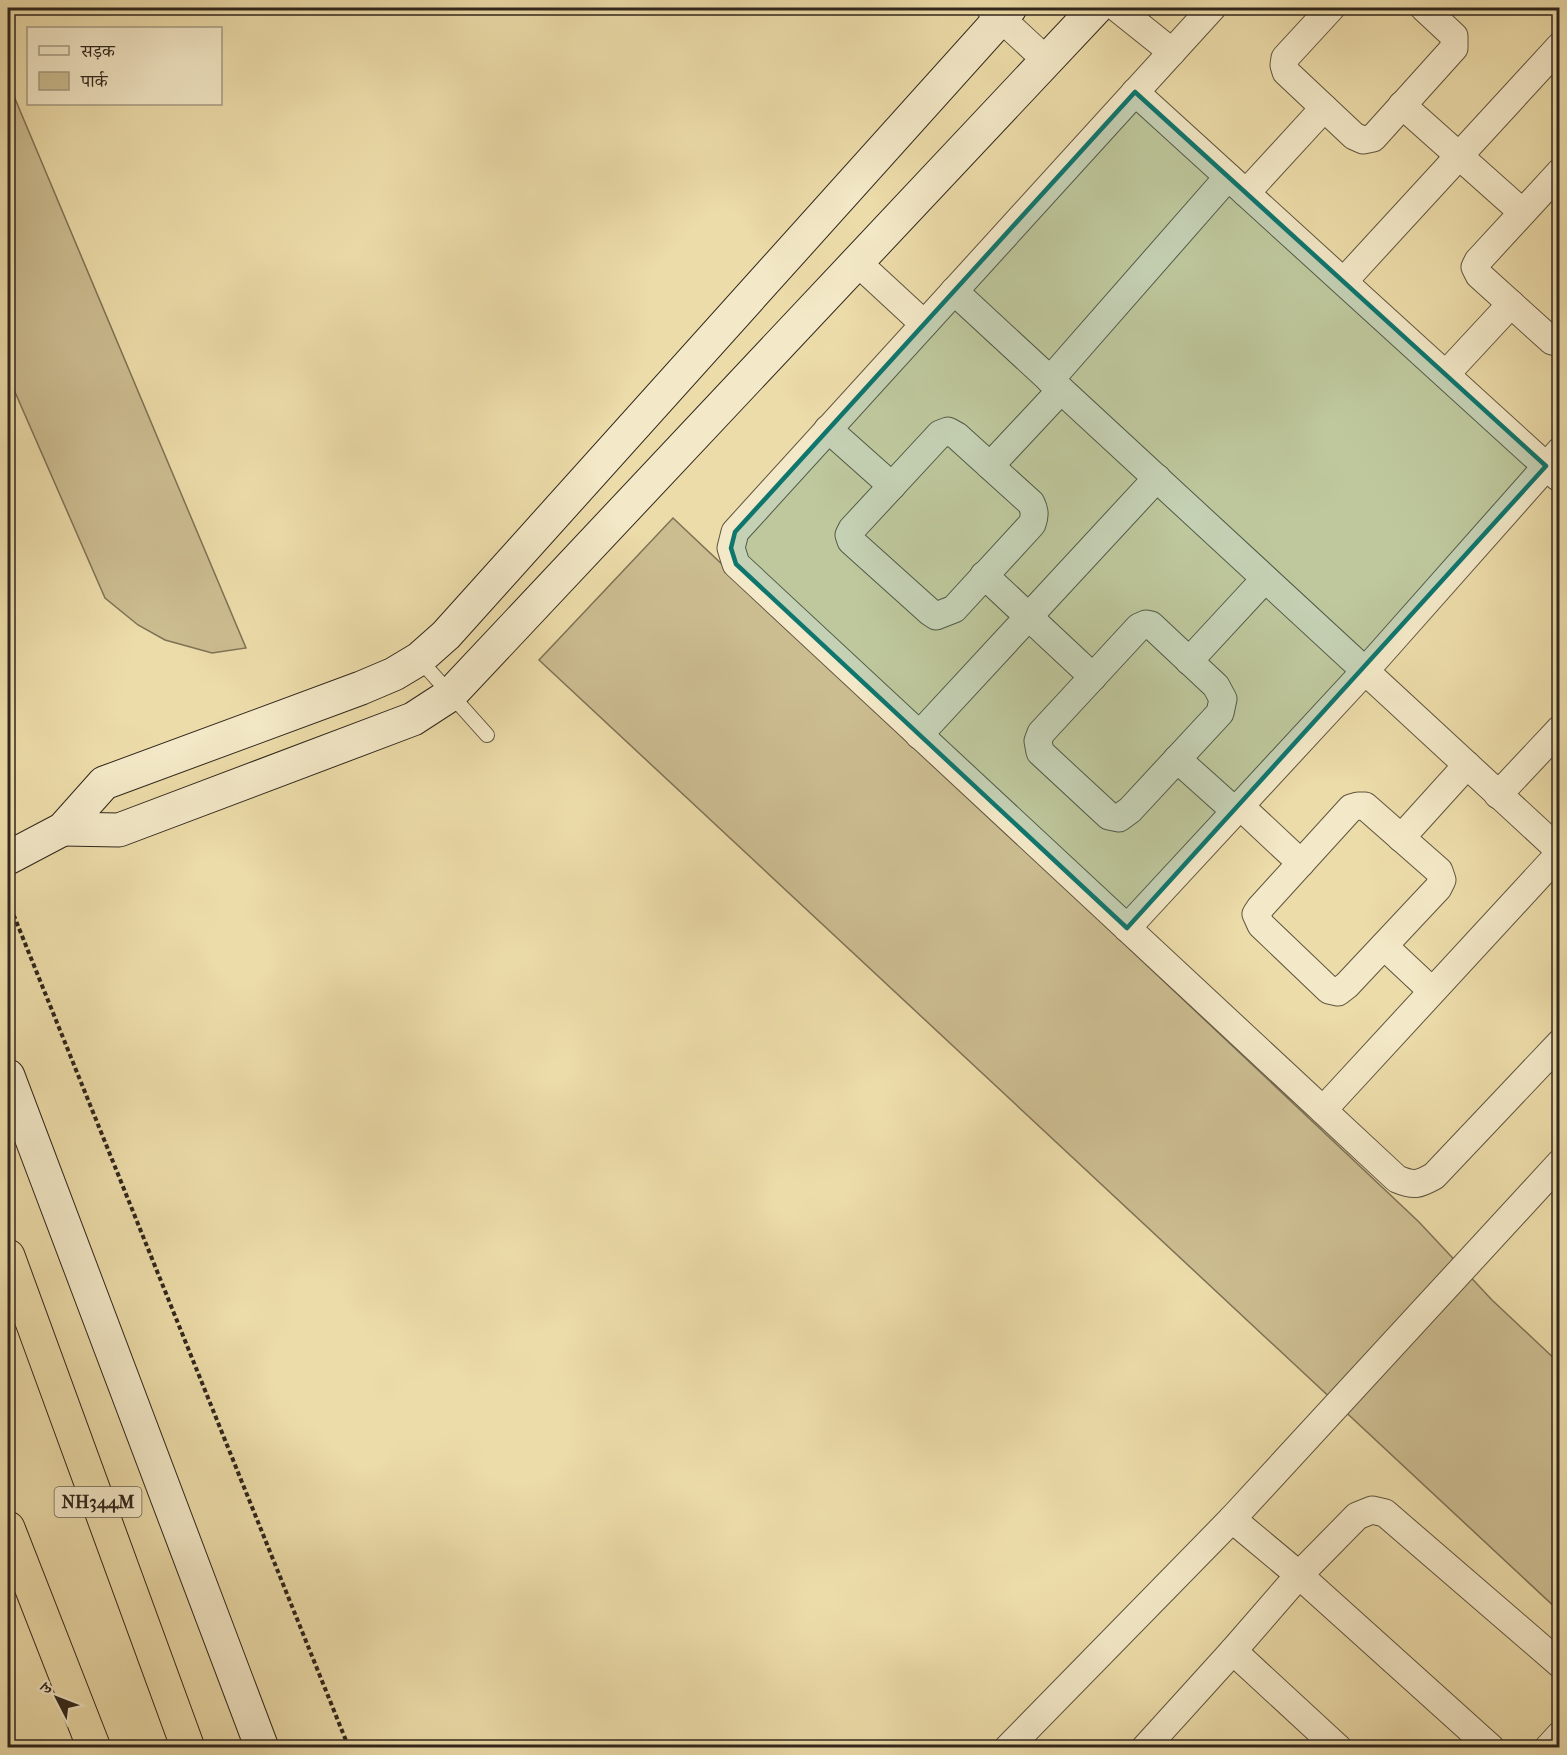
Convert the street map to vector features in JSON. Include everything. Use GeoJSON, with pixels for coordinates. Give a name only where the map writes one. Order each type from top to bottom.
{"type":"FeatureCollection","features":[{"type":"Feature","properties":{"kind":"highway","name":"NH344M"},"geometry":{"type":"LineString","coordinates":[[8,1256],[188,1748]]}},
{"type":"Feature","properties":{"kind":"highway"},"geometry":{"type":"LineString","coordinates":[[8,1528],[94,1748]]}},
{"type":"Feature","properties":{"kind":"street"},"geometry":{"type":"LineString","coordinates":[[10,850],[63,829],[119,830],[413,719],[450,695],[1096,8]]}},
{"type":"Feature","properties":{"kind":"street"},"geometry":{"type":"LineString","coordinates":[[1117,8],[1172,52]]}},
{"type":"Feature","properties":{"kind":"street"},"geometry":{"type":"LineString","coordinates":[[1212,8],[735,532],[731,548],[736,564],[1396,1179],[1408,1184],[1419,1185],[1434,1176],[1560,1043]]}},
{"type":"Feature","properties":{"kind":"street"},"geometry":{"type":"LineString","coordinates":[[1319,12],[1285,58],[1286,72],[1354,136],[1363,140],[1372,138],[1454,48],[1454,36],[1424,8]]}},
{"type":"Feature","properties":{"kind":"street"},"geometry":{"type":"LineString","coordinates":[[63,829],[104,783],[361,688],[394,674],[419,659],[446,635],[1000,11],[1047,61]]}},
{"type":"Feature","properties":{"kind":"street"},"geometry":{"type":"LineString","coordinates":[[1344,281],[1560,46]]}},
{"type":"Feature","properties":{"kind":"street"},"geometry":{"type":"LineString","coordinates":[[1127,928],[1555,465],[1446,374],[1136,92]]}},
{"type":"Feature","properties":{"kind":"street"},"geometry":{"type":"LineString","coordinates":[[1402,105],[1460,154],[1522,212]]}},
{"type":"Feature","properties":{"kind":"street"},"geometry":{"type":"LineString","coordinates":[[990,466],[1056,385],[1237,185],[1324,108]]}},
{"type":"Feature","properties":{"kind":"street"},"geometry":{"type":"LineString","coordinates":[[1560,172],[1475,267],[1479,275],[1552,341],[1560,343]]}},
{"type":"Feature","properties":{"kind":"street"},"geometry":{"type":"LineString","coordinates":[[857,262],[924,324]]}},
{"type":"Feature","properties":{"kind":"street"},"geometry":{"type":"LineString","coordinates":[[954,291],[1560,852],[1323,1110]]}},
{"type":"Feature","properties":{"kind":"street"},"geometry":{"type":"LineString","coordinates":[[1446,374],[1511,304]]}},
{"type":"Feature","properties":{"kind":"street"},"geometry":{"type":"LineString","coordinates":[[828,429],[892,486]]}},
{"type":"Feature","properties":{"kind":"street"},"geometry":{"type":"LineString","coordinates":[[948,431],[957,436],[1031,503],[1035,511],[1035,518],[954,609],[936,616],[851,541],[849,535],[852,529],[892,486],[940,434],[948,431]]}},
{"type":"Feature","properties":{"kind":"street"},"geometry":{"type":"LineString","coordinates":[[919,735],[1157,478]]}},
{"type":"Feature","properties":{"kind":"street"},"geometry":{"type":"LineString","coordinates":[[984,575],[1093,677]]}},
{"type":"Feature","properties":{"kind":"street"},"geometry":{"type":"LineString","coordinates":[[1189,661],[1265,579]]}},
{"type":"Feature","properties":{"kind":"street"},"geometry":{"type":"LineString","coordinates":[[1146,624],[1151,625],[1216,686],[1223,699],[1220,713],[1130,810],[1119,818],[1108,816],[1040,752],[1038,741],[1041,733],[1093,677],[1139,627],[1146,624]]}},
{"type":"Feature","properties":{"kind":"street"},"geometry":{"type":"LineString","coordinates":[[1498,795],[1560,729]]}},
{"type":"Feature","properties":{"kind":"street"},"geometry":{"type":"LineString","coordinates":[[1177,759],[1301,863]]}},
{"type":"Feature","properties":{"kind":"street"},"geometry":{"type":"LineString","coordinates":[[1401,838],[1467,765]]}},
{"type":"Feature","properties":{"kind":"street"},"geometry":{"type":"LineString","coordinates":[[1365,806],[1439,871],[1442,880],[1438,888],[1338,992],[1329,990],[1261,925],[1256,914],[1301,863],[1351,808],[1365,806]]}},
{"type":"Feature","properties":{"kind":"street"},"geometry":{"type":"LineString","coordinates":[[1384,946],[1432,991]]}},
{"type":"Feature","properties":{"kind":"street"},"geometry":{"type":"LineString","coordinates":[[8,1076],[262,1748]]}},
{"type":"Feature","properties":{"kind":"street"},"geometry":{"type":"LineString","coordinates":[[1008,1748],[1232,1519],[1560,1163]]}},
{"type":"Feature","properties":{"kind":"street"},"geometry":{"type":"LineString","coordinates":[[1145,1748],[1299,1575],[1357,1516],[1372,1510],[1385,1513],[1560,1664]]}},
{"type":"Feature","properties":{"kind":"street"},"geometry":{"type":"LineString","coordinates":[[1232,1519],[1299,1575],[1491,1748]]}},
{"type":"Feature","properties":{"kind":"street"},"geometry":{"type":"LineString","coordinates":[[1233,1651],[1338,1748]]}},
{"type":"Feature","properties":{"kind":"street"},"geometry":{"type":"LineString","coordinates":[[1548,1748],[1560,1735]]}},
{"type":"Feature","properties":{"kind":"lane"},"geometry":{"type":"LineString","coordinates":[[419,659],[487,735]]}},
{"type":"Feature","properties":{"kind":"path"},"geometry":{"type":"LineString","coordinates":[[8,901],[349,1748]]}},
{"type":"Feature","properties":{"kind":"highlighted area"},"geometry":{"type":"Polygon","coordinates":[[[1135,92],[1546,466],[1127,928],[736,564],[731,548],[735,532],[1135,92]]]}},
{"type":"Feature","properties":{"kind":"green space"},"geometry":{"type":"Polygon","coordinates":[[[8,82],[246,648],[212,653],[165,640],[138,625],[105,598],[8,376],[8,82]]]}},
{"type":"Feature","properties":{"kind":"green space"},"geometry":{"type":"Polygon","coordinates":[[[673,518],[1419,1222],[1492,1300],[1559,1363],[1559,1611],[539,660],[673,518]]]}}]}
